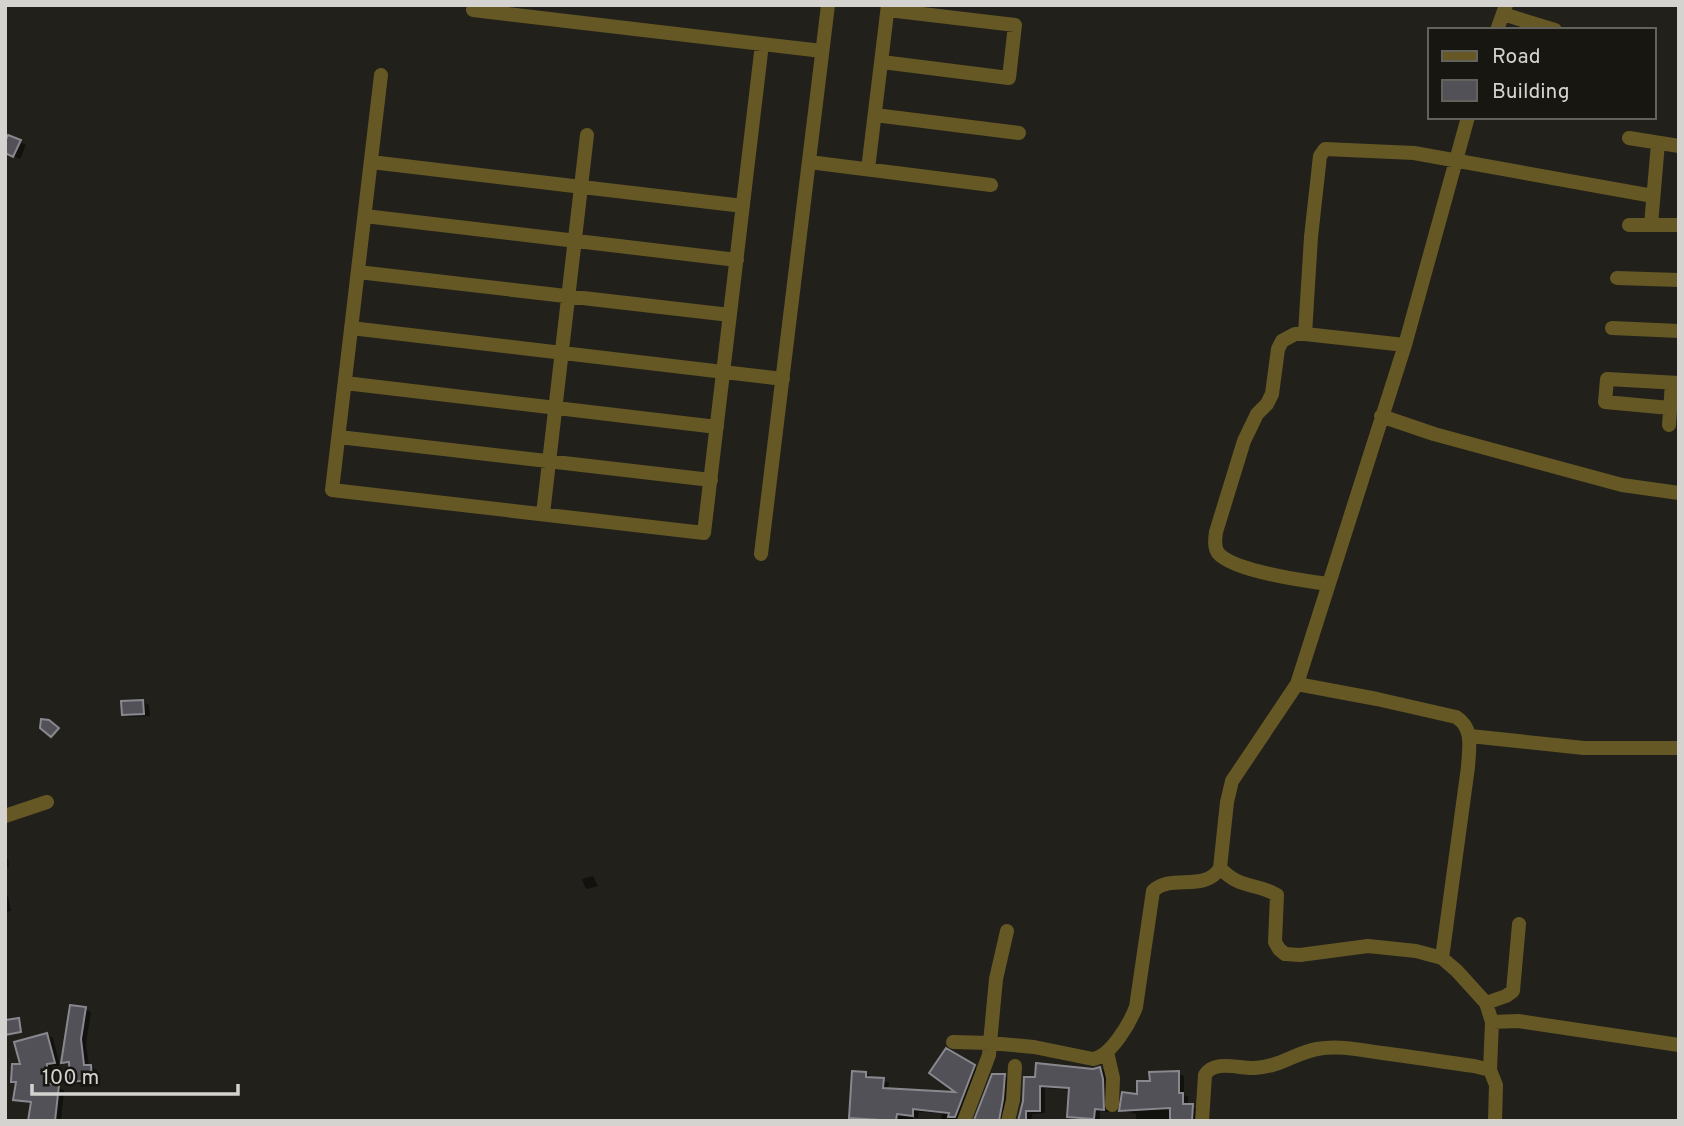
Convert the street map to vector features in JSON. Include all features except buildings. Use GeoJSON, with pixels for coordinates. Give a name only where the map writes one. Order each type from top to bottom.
{"type":"FeatureCollection","features":[{"type":"Feature","properties":{"kind":"street"},"geometry":{"type":"LineString","coordinates":[[761,554],[828,5]]}},
{"type":"Feature","properties":{"kind":"street"},"geometry":{"type":"LineString","coordinates":[[869,170],[888,8],[1015,25],[1009,78],[882,62]]}},
{"type":"Feature","properties":{"kind":"street"},"geometry":{"type":"LineString","coordinates":[[474,10],[822,51]]}},
{"type":"Feature","properties":{"kind":"street"},"geometry":{"type":"LineString","coordinates":[[1498,28],[1505,10],[1550,28]]}},
{"type":"Feature","properties":{"kind":"street"},"geometry":{"type":"LineString","coordinates":[[381,75],[332,490],[704,533],[762,44]]}},
{"type":"Feature","properties":{"kind":"street"},"geometry":{"type":"LineString","coordinates":[[875,115],[1019,133]]}},
{"type":"Feature","properties":{"kind":"street"},"geometry":{"type":"LineString","coordinates":[[953,1042],[1034,1047],[1093,1059],[1101,1058],[1132,1018],[1136,1007],[1153,891],[1165,884],[1206,881],[1220,868],[1232,781],[1297,684],[1405,345],[1467,119]]}},
{"type":"Feature","properties":{"kind":"street"},"geometry":{"type":"LineString","coordinates":[[543,514],[587,135]]}},
{"type":"Feature","properties":{"kind":"street"},"geometry":{"type":"LineString","coordinates":[[1629,138],[1679,146]]}},
{"type":"Feature","properties":{"kind":"street"},"geometry":{"type":"LineString","coordinates":[[1651,225],[1658,143]]}},
{"type":"Feature","properties":{"kind":"street"},"geometry":{"type":"LineString","coordinates":[[1305,334],[1314,210],[1320,156],[1325,149],[1405,152],[1653,196]]}},
{"type":"Feature","properties":{"kind":"street"},"geometry":{"type":"LineString","coordinates":[[371,162],[743,206]]}},
{"type":"Feature","properties":{"kind":"street"},"geometry":{"type":"LineString","coordinates":[[809,162],[991,185]]}},
{"type":"Feature","properties":{"kind":"street"},"geometry":{"type":"LineString","coordinates":[[365,216],[737,260]]}},
{"type":"Feature","properties":{"kind":"street"},"geometry":{"type":"LineString","coordinates":[[1629,225],[1679,225]]}},
{"type":"Feature","properties":{"kind":"street"},"geometry":{"type":"LineString","coordinates":[[358,271],[730,315]]}},
{"type":"Feature","properties":{"kind":"street"},"geometry":{"type":"LineString","coordinates":[[1617,278],[1679,280]]}},
{"type":"Feature","properties":{"kind":"street"},"geometry":{"type":"LineString","coordinates":[[351,328],[783,379]]}},
{"type":"Feature","properties":{"kind":"street"},"geometry":{"type":"LineString","coordinates":[[1612,328],[1679,331]]}},
{"type":"Feature","properties":{"kind":"street"},"geometry":{"type":"LineString","coordinates":[[1328,584],[1253,570],[1229,561],[1218,553],[1214,542],[1244,441],[1256,414],[1267,404],[1272,394],[1278,349],[1282,341],[1295,334],[1305,334],[1405,345]]}},
{"type":"Feature","properties":{"kind":"street"},"geometry":{"type":"LineString","coordinates":[[1669,425],[1675,383],[1607,379],[1605,402],[1670,408]]}},
{"type":"Feature","properties":{"kind":"street"},"geometry":{"type":"LineString","coordinates":[[345,383],[717,427]]}},
{"type":"Feature","properties":{"kind":"street"},"geometry":{"type":"LineString","coordinates":[[1381,416],[1434,434],[1622,485],[1679,493]]}},
{"type":"Feature","properties":{"kind":"street"},"geometry":{"type":"LineString","coordinates":[[339,437],[711,480]]}},
{"type":"Feature","properties":{"kind":"street"},"geometry":{"type":"LineString","coordinates":[[1297,684],[1377,699],[1455,717],[1463,722],[1470,736],[1468,767],[1442,958]]}},
{"type":"Feature","properties":{"kind":"street"},"geometry":{"type":"LineString","coordinates":[[1470,736],[1584,748],[1679,748]]}},
{"type":"Feature","properties":{"kind":"street"},"geometry":{"type":"LineString","coordinates":[[5,816],[47,802]]}},
{"type":"Feature","properties":{"kind":"street"},"geometry":{"type":"LineString","coordinates":[[1220,868],[1230,879],[1241,885],[1277,895],[1275,942],[1285,954],[1300,955],[1343,947],[1368,946],[1416,951],[1442,958],[1486,1003],[1492,1022],[1490,1070],[1496,1085],[1495,1121]]}},
{"type":"Feature","properties":{"kind":"street"},"geometry":{"type":"LineString","coordinates":[[1486,1003],[1513,991],[1519,924]]}},
{"type":"Feature","properties":{"kind":"street"},"geometry":{"type":"LineString","coordinates":[[964,1121],[989,1055],[996,979],[1007,931]]}},
{"type":"Feature","properties":{"kind":"street"},"geometry":{"type":"LineString","coordinates":[[1492,1022],[1518,1021],[1679,1045]]}},
{"type":"Feature","properties":{"kind":"street"},"geometry":{"type":"LineString","coordinates":[[1202,1121],[1205,1075],[1208,1069],[1216,1066],[1268,1067],[1279,1065],[1308,1051],[1351,1048],[1490,1070]]}},
{"type":"Feature","properties":{"kind":"street"},"geometry":{"type":"LineString","coordinates":[[1107,1052],[1113,1078],[1112,1105]]}},
{"type":"Feature","properties":{"kind":"street"},"geometry":{"type":"LineString","coordinates":[[1008,1121],[1013,1100],[1015,1066]]}}]}
